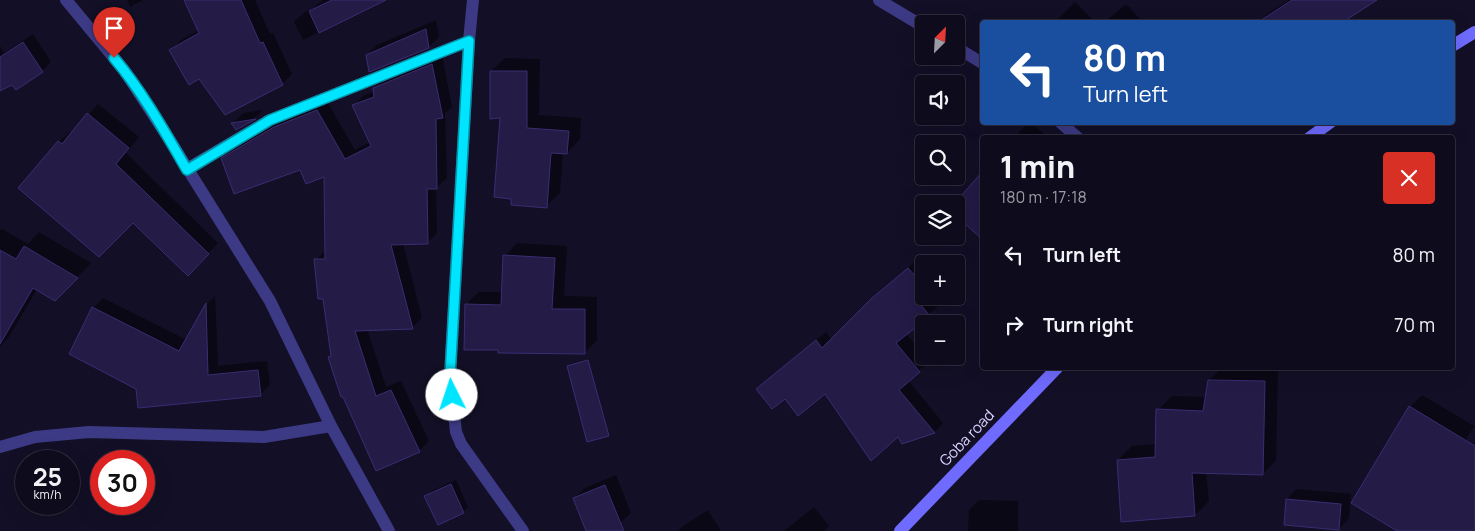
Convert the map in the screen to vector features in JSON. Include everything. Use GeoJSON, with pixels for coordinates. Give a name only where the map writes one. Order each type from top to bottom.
{"type":"FeatureCollection","features":[{"type":"Feature","properties":{"kind":"main road"},"geometry":{"type":"LineString","coordinates":[[1455,44],[1475,32]]}},
{"type":"Feature","properties":{"kind":"main road"},"geometry":{"type":"LineString","coordinates":[[1313,135],[1327,125]]}},
{"type":"Feature","properties":{"kind":"main road","name":"Goba road"},"geometry":{"type":"LineString","coordinates":[[900,531],[1055,370]]}},
{"type":"Feature","properties":{"kind":"street"},"geometry":{"type":"LineString","coordinates":[[66,0],[124,70],[270,301],[331,426],[389,531]]}},
{"type":"Feature","properties":{"kind":"street"},"geometry":{"type":"LineString","coordinates":[[473,0],[450,376],[456,432],[461,444],[523,531]]}},
{"type":"Feature","properties":{"kind":"street"},"geometry":{"type":"LineString","coordinates":[[879,0],[915,22]]}},
{"type":"Feature","properties":{"kind":"street"},"geometry":{"type":"LineString","coordinates":[[187,170],[270,120],[469,41]]}},
{"type":"Feature","properties":{"kind":"street"},"geometry":{"type":"LineString","coordinates":[[965,53],[980,62]]}},
{"type":"Feature","properties":{"kind":"street"},"geometry":{"type":"LineString","coordinates":[[1063,125],[1075,135]]}},
{"type":"Feature","properties":{"kind":"street"},"geometry":{"type":"LineString","coordinates":[[0,447],[36,437],[89,432],[264,436],[331,426]]}},
{"type":"Feature","properties":{"kind":"building"},"geometry":{"type":"Polygon","coordinates":[[[184,0],[241,0],[260,43],[263,42],[283,85],[225,115],[199,79],[189,85],[169,50],[199,33],[184,0]]]}},
{"type":"Feature","properties":{"kind":"building"},"geometry":{"type":"Polygon","coordinates":[[[332,0],[386,0],[319,33],[309,11],[332,0]]]}},
{"type":"Feature","properties":{"kind":"building"},"geometry":{"type":"Polygon","coordinates":[[[1292,0],[1377,0],[1346,20],[1261,20],[1292,0]]]}},
{"type":"Feature","properties":{"kind":"building"},"geometry":{"type":"Polygon","coordinates":[[[426,29],[429,48],[369,72],[366,55],[426,29]]]}},
{"type":"Feature","properties":{"kind":"building"},"geometry":{"type":"Polygon","coordinates":[[[23,42],[43,72],[16,90],[12,85],[0,91],[0,57],[23,42]]]}},
{"type":"Feature","properties":{"kind":"building"},"geometry":{"type":"Polygon","coordinates":[[[432,64],[443,118],[436,119],[437,189],[427,189],[428,244],[391,245],[413,329],[355,331],[376,396],[391,390],[420,452],[376,471],[343,397],[341,397],[328,357],[331,356],[323,299],[318,299],[314,259],[325,259],[324,177],[306,184],[300,170],[234,194],[221,158],[274,127],[317,110],[345,159],[371,146],[352,105],[374,97],[373,88],[432,64]]]}},
{"type":"Feature","properties":{"kind":"building"},"geometry":{"type":"Polygon","coordinates":[[[490,71],[527,71],[527,128],[569,131],[567,154],[551,153],[547,208],[511,205],[511,199],[494,197],[500,118],[490,119],[490,71]]]}},
{"type":"Feature","properties":{"kind":"building"},"geometry":{"type":"Polygon","coordinates":[[[87,113],[129,148],[116,164],[209,254],[188,276],[133,223],[99,257],[18,188],[58,141],[62,144],[87,113]]]}},
{"type":"Feature","properties":{"kind":"building"},"geometry":{"type":"Polygon","coordinates":[[[256,119],[236,130],[231,123],[256,119]]]}},
{"type":"Feature","properties":{"kind":"building"},"geometry":{"type":"Polygon","coordinates":[[[980,174],[980,237],[965,224],[965,195],[962,195],[980,174]]]}},
{"type":"Feature","properties":{"kind":"building"},"geometry":{"type":"Polygon","coordinates":[[[24,246],[78,278],[55,301],[33,288],[0,344],[0,250],[16,259],[24,246]]]}},
{"type":"Feature","properties":{"kind":"building"},"geometry":{"type":"Polygon","coordinates":[[[503,255],[555,258],[552,309],[585,309],[585,354],[498,353],[498,350],[464,350],[465,304],[501,305],[503,255]]]}},
{"type":"Feature","properties":{"kind":"building"},"geometry":{"type":"Polygon","coordinates":[[[908,268],[915,276],[915,305],[921,305],[929,315],[915,315],[915,328],[896,343],[920,372],[899,390],[935,433],[902,444],[898,437],[871,461],[825,394],[798,416],[785,399],[772,409],[756,389],[816,340],[822,348],[872,298],[908,268]]]}},
{"type":"Feature","properties":{"kind":"building"},"geometry":{"type":"Polygon","coordinates":[[[206,303],[208,375],[258,370],[261,396],[138,408],[136,389],[69,354],[92,307],[179,351],[206,303]]]}},
{"type":"Feature","properties":{"kind":"building"},"geometry":{"type":"Polygon","coordinates":[[[588,360],[609,436],[587,442],[567,366],[588,360]]]}},
{"type":"Feature","properties":{"kind":"building"},"geometry":{"type":"Polygon","coordinates":[[[1208,380],[1265,381],[1263,475],[1192,473],[1195,516],[1121,522],[1117,460],[1155,457],[1156,409],[1203,411],[1208,380]]]}},
{"type":"Feature","properties":{"kind":"building"},"geometry":{"type":"Polygon","coordinates":[[[1409,406],[1475,446],[1475,531],[1397,531],[1351,503],[1409,406]]]}},
{"type":"Feature","properties":{"kind":"building"},"geometry":{"type":"Polygon","coordinates":[[[451,484],[464,513],[438,525],[424,496],[451,484]]]}},
{"type":"Feature","properties":{"kind":"building"},"geometry":{"type":"Polygon","coordinates":[[[605,485],[624,531],[586,531],[573,498],[605,485]]]}},
{"type":"Feature","properties":{"kind":"building"},"geometry":{"type":"Polygon","coordinates":[[[1286,499],[1341,504],[1339,530],[1284,525],[1286,499]]]}},
{"type":"Feature","properties":{"kind":"route"},"geometry":{"type":"LineString","coordinates":[[114,58],[124,70],[169,139],[187,170],[270,120],[469,41],[450,376],[452,395]]}}]}
